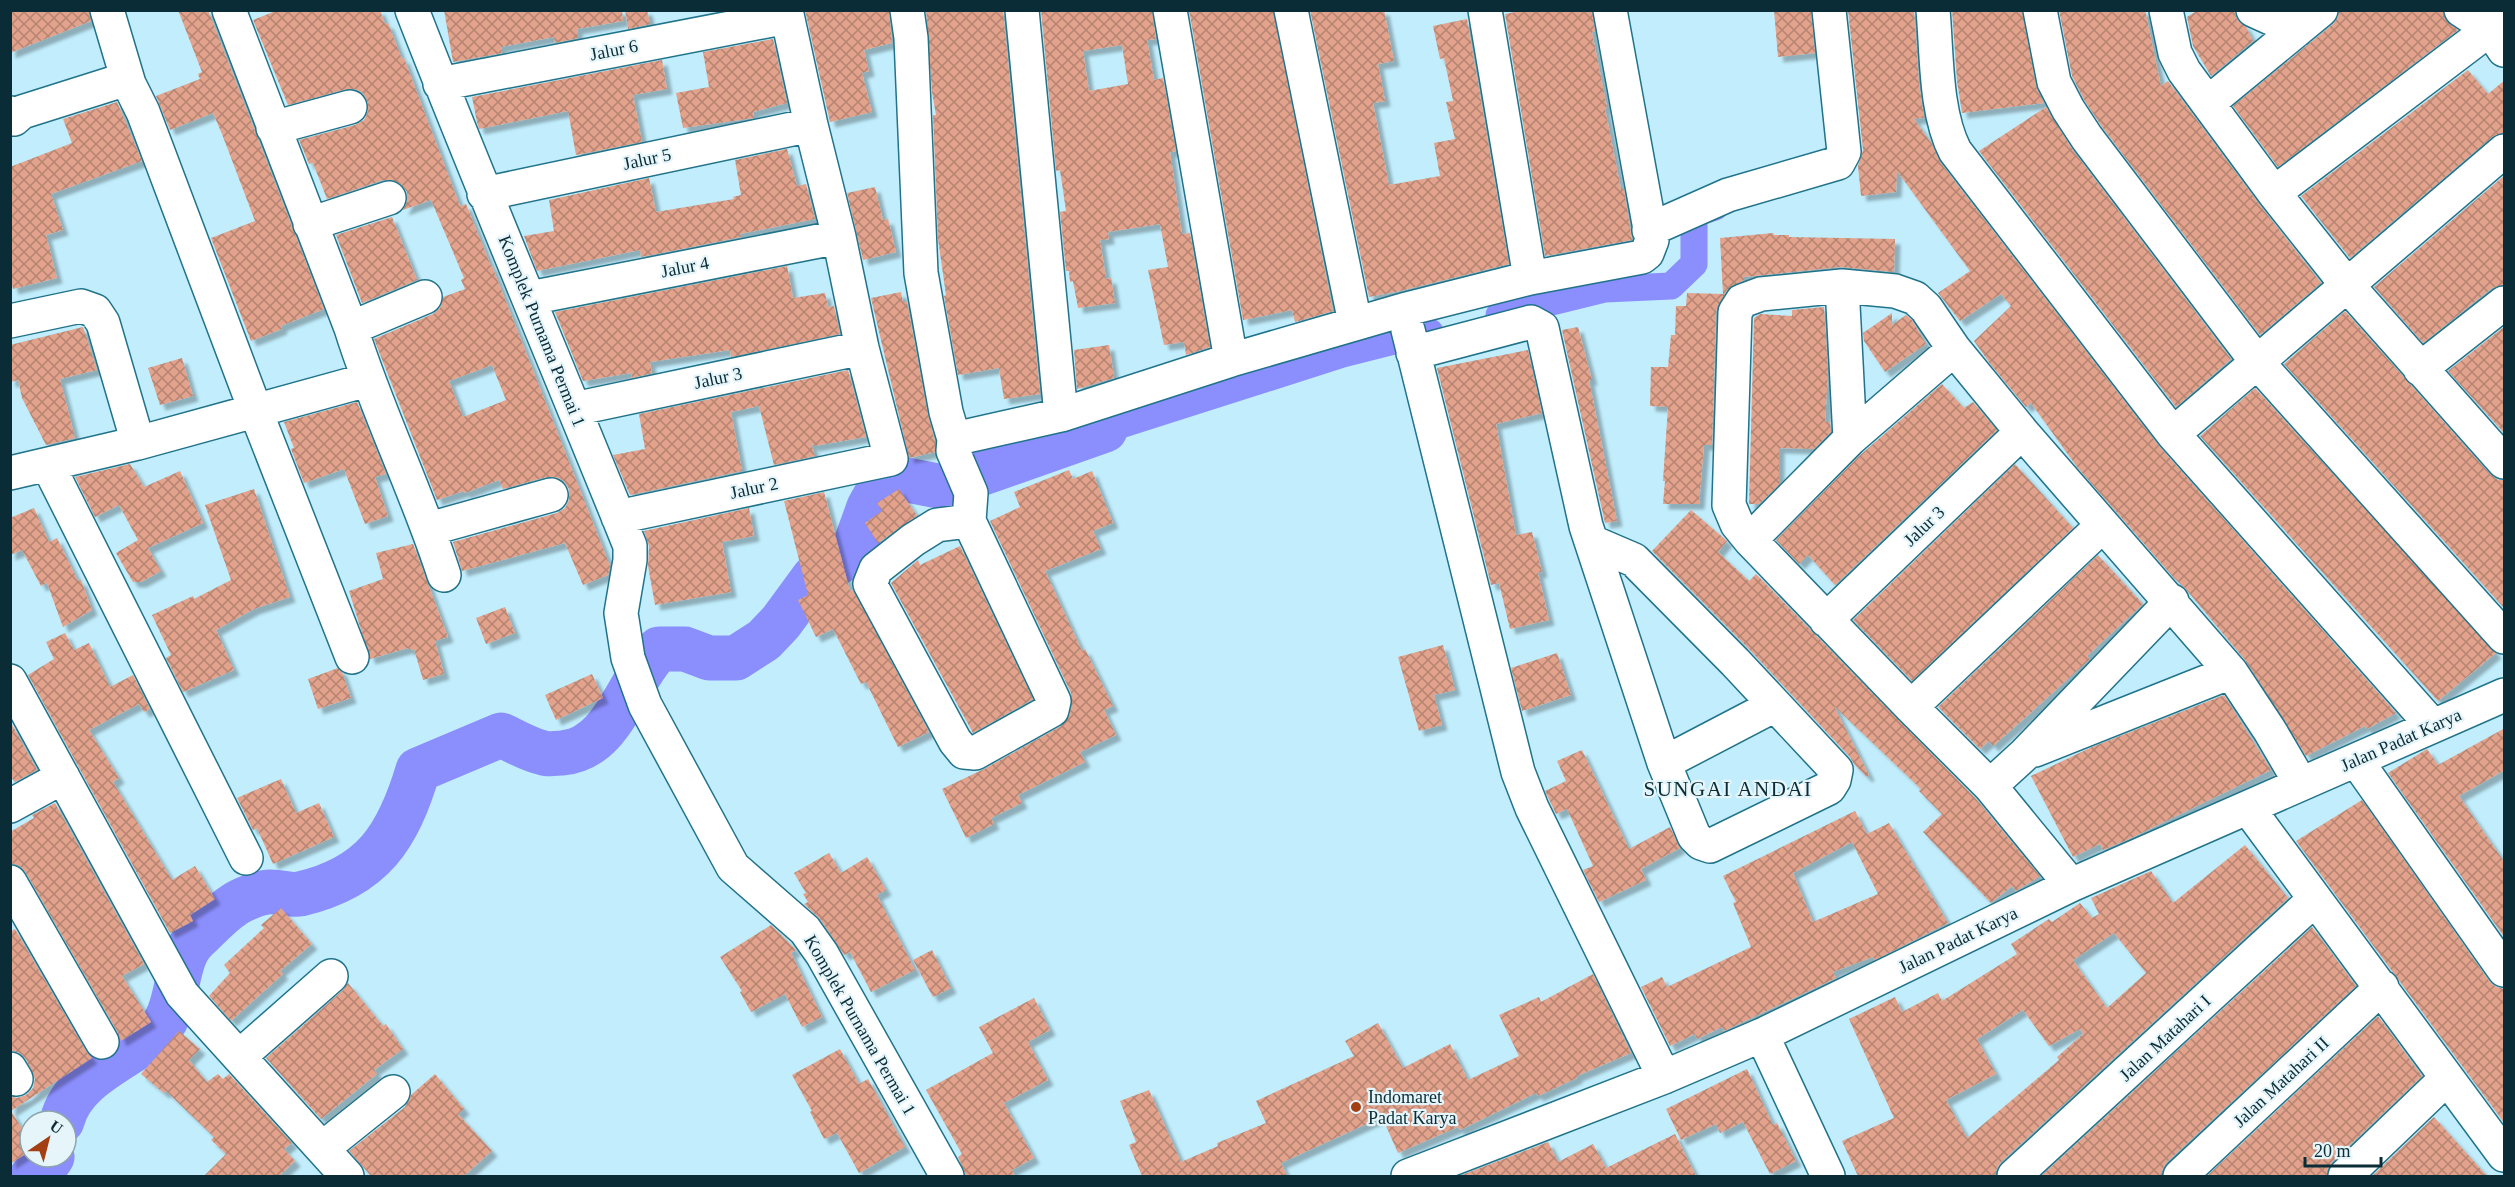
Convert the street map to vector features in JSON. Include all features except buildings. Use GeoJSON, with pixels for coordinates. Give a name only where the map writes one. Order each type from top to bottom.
{"type":"FeatureCollection","features":[{"type":"Feature","properties":{"kind":"street"},"geometry":{"type":"LineString","coordinates":[[107,10],[129,84],[143,112],[256,412],[352,657]]}},
{"type":"Feature","properties":{"kind":"street"},"geometry":{"type":"LineString","coordinates":[[229,10],[351,328],[367,381],[429,529],[444,575]]}},
{"type":"Feature","properties":{"kind":"street","name":"Komplek Purnama Permai 1"},"geometry":{"type":"LineString","coordinates":[[412,10],[484,194],[530,298],[630,546],[630,560],[621,613],[628,658],[645,705],[733,867],[805,930],[822,954],[947,1176]]}},
{"type":"Feature","properties":{"kind":"street"},"geometry":{"type":"LineString","coordinates":[[907,10],[911,38],[921,273],[946,412],[970,507],[1054,701],[1052,710],[975,753],[964,752],[955,741],[870,584],[876,569],[913,540],[970,507]]}},
{"type":"Feature","properties":{"kind":"street"},"geometry":{"type":"LineString","coordinates":[[1022,10],[1061,415]]}},
{"type":"Feature","properties":{"kind":"street"},"geometry":{"type":"LineString","coordinates":[[1170,10],[1231,360]]}},
{"type":"Feature","properties":{"kind":"street"},"geometry":{"type":"LineString","coordinates":[[1291,10],[1355,323]]}},
{"type":"Feature","properties":{"kind":"street"},"geometry":{"type":"LineString","coordinates":[[1485,10],[1530,278]]}},
{"type":"Feature","properties":{"kind":"street"},"geometry":{"type":"LineString","coordinates":[[1409,334],[1530,278],[1642,257],[1647,253],[1652,240],[1610,10]]}},
{"type":"Feature","properties":{"kind":"street"},"geometry":{"type":"LineString","coordinates":[[1649,230],[1728,195],[1838,163],[1842,159],[1845,152],[1829,10]]}},
{"type":"Feature","properties":{"kind":"street"},"geometry":{"type":"LineString","coordinates":[[1933,10],[1943,116],[1947,134],[1955,152],[2174,434],[2432,725]]}},
{"type":"Feature","properties":{"kind":"street"},"geometry":{"type":"LineString","coordinates":[[2040,10],[2054,82],[2087,138],[2257,362],[2505,637]]}},
{"type":"Feature","properties":{"kind":"street"},"geometry":{"type":"LineString","coordinates":[[2166,10],[2168,31],[2184,71],[2274,193],[2347,285],[2420,369],[2502,454]]}},
{"type":"Feature","properties":{"kind":"street"},"geometry":{"type":"LineString","coordinates":[[2253,10],[2309,20]]}},
{"type":"Feature","properties":{"kind":"street"},"geometry":{"type":"LineString","coordinates":[[2274,193],[2500,30],[2461,10]]}},
{"type":"Feature","properties":{"kind":"street"},"geometry":{"type":"LineString","coordinates":[[787,14],[811,125],[839,237],[862,348]]}},
{"type":"Feature","properties":{"kind":"street","name":"Jalur 6"},"geometry":{"type":"LineString","coordinates":[[440,84],[787,14]]}},
{"type":"Feature","properties":{"kind":"street"},"geometry":{"type":"LineString","coordinates":[[2208,103],[2309,20]]}},
{"type":"Feature","properties":{"kind":"street"},"geometry":{"type":"LineString","coordinates":[[12,118],[22,112],[117,82],[129,84]]}},
{"type":"Feature","properties":{"kind":"street"},"geometry":{"type":"LineString","coordinates":[[273,128],[350,107]]}},
{"type":"Feature","properties":{"kind":"street","name":"Jalur 5"},"geometry":{"type":"LineString","coordinates":[[484,194],[811,125]]}},
{"type":"Feature","properties":{"kind":"street"},"geometry":{"type":"LineString","coordinates":[[2174,434],[2505,151]]}},
{"type":"Feature","properties":{"kind":"street"},"geometry":{"type":"LineString","coordinates":[[310,224],[389,198]]}},
{"type":"Feature","properties":{"kind":"street","name":"Jalur 4"},"geometry":{"type":"LineString","coordinates":[[530,298],[839,237]]}},
{"type":"Feature","properties":{"kind":"street"},"geometry":{"type":"LineString","coordinates":[[1842,286],[1850,440]]}},
{"type":"Feature","properties":{"kind":"street"},"geometry":{"type":"LineString","coordinates":[[2071,885],[1990,786],[1826,620],[1737,524],[1730,505],[1735,312],[1742,301],[1761,294],[1842,286],[1895,291],[1915,298],[1926,308],[1954,349],[2022,432],[2172,601],[2231,672],[2270,731],[2301,784]]}},
{"type":"Feature","properties":{"kind":"street"},"geometry":{"type":"LineString","coordinates":[[351,328],[426,297]]}},
{"type":"Feature","properties":{"kind":"street"},"geometry":{"type":"LineString","coordinates":[[2420,369],[2505,303]]}},
{"type":"Feature","properties":{"kind":"street"},"geometry":{"type":"LineString","coordinates":[[10,321],[81,306],[95,311],[103,323],[138,443]]}},
{"type":"Feature","properties":{"kind":"street"},"geometry":{"type":"LineString","coordinates":[[956,451],[1231,360],[1355,323],[1409,334],[1531,322],[1542,328],[1565,435],[1592,542],[1664,763],[1694,836],[1701,843],[1710,846],[1829,788],[1836,770],[1775,705],[1634,560],[1592,542]]}},
{"type":"Feature","properties":{"kind":"street"},"geometry":{"type":"LineString","coordinates":[[1409,334],[1518,772],[1532,808],[1664,1077]]}},
{"type":"Feature","properties":{"kind":"street","name":"Jalur 3"},"geometry":{"type":"LineString","coordinates":[[574,409],[862,348]]}},
{"type":"Feature","properties":{"kind":"street","name":"Jalur 2"},"geometry":{"type":"LineString","coordinates":[[618,517],[891,459],[862,348]]}},
{"type":"Feature","properties":{"kind":"street"},"geometry":{"type":"LineString","coordinates":[[1750,540],[1850,440],[1954,349]]}},
{"type":"Feature","properties":{"kind":"street"},"geometry":{"type":"LineString","coordinates":[[10,473],[138,443],[367,381]]}},
{"type":"Feature","properties":{"kind":"street","name":"Jalur 3"},"geometry":{"type":"LineString","coordinates":[[1826,620],[2022,432]]}},
{"type":"Feature","properties":{"kind":"street"},"geometry":{"type":"LineString","coordinates":[[48,465],[246,858]]}},
{"type":"Feature","properties":{"kind":"street"},"geometry":{"type":"LineString","coordinates":[[429,529],[551,495]]}},
{"type":"Feature","properties":{"kind":"street"},"geometry":{"type":"LineString","coordinates":[[1911,707],[2103,525]]}},
{"type":"Feature","properties":{"kind":"street"},"geometry":{"type":"LineString","coordinates":[[1990,786],[2025,754],[2172,601]]}},
{"type":"Feature","properties":{"kind":"street"},"geometry":{"type":"LineString","coordinates":[[2025,754],[2231,672]]}},
{"type":"Feature","properties":{"kind":"street"},"geometry":{"type":"LineString","coordinates":[[10,681],[174,981],[330,1166],[393,1092]]}},
{"type":"Feature","properties":{"kind":"street","name":"Jalan Padat Karya"},"geometry":{"type":"LineString","coordinates":[[1408,1176],[1664,1077],[1762,1035],[2071,885],[2505,695]]}},
{"type":"Feature","properties":{"kind":"street"},"geometry":{"type":"LineString","coordinates":[[1664,763],[1775,705]]}},
{"type":"Feature","properties":{"kind":"street"},"geometry":{"type":"LineString","coordinates":[[2355,760],[2505,970]]}},
{"type":"Feature","properties":{"kind":"street"},"geometry":{"type":"LineString","coordinates":[[10,806],[63,777]]}},
{"type":"Feature","properties":{"kind":"street"},"geometry":{"type":"LineString","coordinates":[[2248,808],[2505,1155]]}},
{"type":"Feature","properties":{"kind":"street"},"geometry":{"type":"LineString","coordinates":[[10,882],[102,1042]]}},
{"type":"Feature","properties":{"kind":"street","name":"Jalan Matahari I"},"geometry":{"type":"LineString","coordinates":[[2014,1176],[2315,899]]}},
{"type":"Feature","properties":{"kind":"street"},"geometry":{"type":"LineString","coordinates":[[239,1057],[331,976]]}},
{"type":"Feature","properties":{"kind":"street","name":"Jalan Matahari II"},"geometry":{"type":"LineString","coordinates":[[2180,1176],[2382,987]]}},
{"type":"Feature","properties":{"kind":"street"},"geometry":{"type":"LineString","coordinates":[[1762,1035],[1828,1176]]}},
{"type":"Feature","properties":{"kind":"street"},"geometry":{"type":"LineString","coordinates":[[2344,1176],[2447,1078]]}},
{"type":"Feature","properties":{"kind":"waterway"},"geometry":{"type":"LineString","coordinates":[[1499,315],[1605,289],[1671,286],[1694,264],[1694,214],[1715,207]]}},
{"type":"Feature","properties":{"kind":"waterway"},"geometry":{"type":"LineString","coordinates":[[1105,430],[1343,354],[1430,332]]}},
{"type":"Feature","properties":{"kind":"waterway"},"geometry":{"type":"LineString","coordinates":[[67,1109],[76,1093],[87,1082],[141,1045],[162,1026],[169,1014],[183,959],[197,938],[224,912],[255,895],[268,892],[300,894],[325,887],[364,865],[379,851],[391,834],[410,794],[418,770],[501,735],[527,748],[546,754],[580,749],[607,727],[648,662],[659,649],[685,649],[709,658],[736,658],[764,640],[781,622],[814,577],[852,554],[869,507],[878,491],[897,478],[943,487],[1105,430]]}},
{"type":"Feature","properties":{"kind":"waterway"},"geometry":{"type":"LineString","coordinates":[[32,1176],[44,1169]]}},
{"type":"Feature","properties":{"kind":"place","name":"Indomaret Padat Karya"},"geometry":{"type":"Point","coordinates":[1356,1107]}},
{"type":"Feature","properties":{"kind":"district","name":"SUNGAI ANDAI"},"geometry":{"type":"Point","coordinates":[1728,789]}}]}
